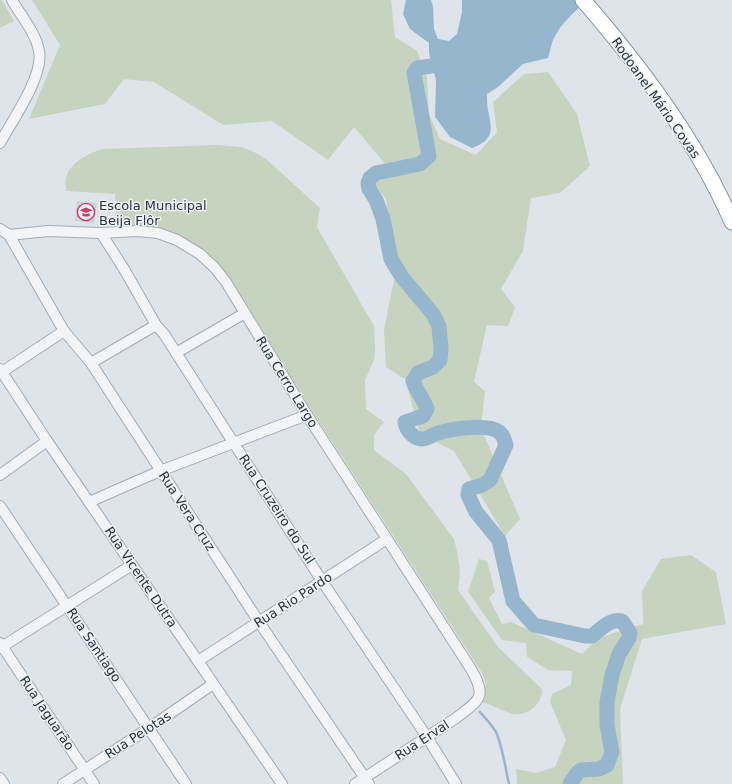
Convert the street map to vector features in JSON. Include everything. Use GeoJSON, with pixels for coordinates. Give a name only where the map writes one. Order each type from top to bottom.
{"type":"FeatureCollection","features":[{"type":"Feature","properties":{"kind":"highway","name":"Rodoanel Mário Covas"},"geometry":{"type":"LineString","coordinates":[[583,0],[645,78],[687,138],[723,200],[732,222]]}},
{"type":"Feature","properties":{"kind":"street"},"geometry":{"type":"LineString","coordinates":[[0,143],[29,91],[39,69],[40,60],[35,39],[12,0]]}},
{"type":"Feature","properties":{"kind":"street"},"geometry":{"type":"LineString","coordinates":[[0,229],[9,235]]}},
{"type":"Feature","properties":{"kind":"street","name":"Rua Cerro Largo"},"geometry":{"type":"LineString","coordinates":[[9,235],[48,231],[137,231],[158,233],[177,240],[200,254],[226,282],[307,415],[471,669],[481,688]]}},
{"type":"Feature","properties":{"kind":"street","name":"Rua Cruzeiro do Sul"},"geometry":{"type":"LineString","coordinates":[[101,232],[156,325],[164,334],[322,581],[427,737],[456,784]]}},
{"type":"Feature","properties":{"kind":"street","name":"Rua Vera Cruz"},"geometry":{"type":"LineString","coordinates":[[9,235],[64,331],[91,363],[259,622],[367,781]]}},
{"type":"Feature","properties":{"kind":"street"},"geometry":{"type":"LineString","coordinates":[[176,353],[245,313]]}},
{"type":"Feature","properties":{"kind":"street"},"geometry":{"type":"LineString","coordinates":[[91,363],[156,325]]}},
{"type":"Feature","properties":{"kind":"street"},"geometry":{"type":"LineString","coordinates":[[1,370],[64,331]]}},
{"type":"Feature","properties":{"kind":"street","name":"Rua Vicente Dutra"},"geometry":{"type":"LineString","coordinates":[[1,370],[4,384],[47,441],[282,784]]}},
{"type":"Feature","properties":{"kind":"street"},"geometry":{"type":"LineString","coordinates":[[89,502],[160,471],[307,415]]}},
{"type":"Feature","properties":{"kind":"street"},"geometry":{"type":"LineString","coordinates":[[0,475],[47,441]]}},
{"type":"Feature","properties":{"kind":"street","name":"Rua Santiago"},"geometry":{"type":"LineString","coordinates":[[0,506],[150,728],[186,784]]}},
{"type":"Feature","properties":{"kind":"street","name":"Rua Rio Pardo"},"geometry":{"type":"LineString","coordinates":[[198,661],[388,539]]}},
{"type":"Feature","properties":{"kind":"street"},"geometry":{"type":"LineString","coordinates":[[1,646],[68,606],[132,565]]}},
{"type":"Feature","properties":{"kind":"street","name":"Rua Jaguarão"},"geometry":{"type":"LineString","coordinates":[[1,646],[94,784]]}},
{"type":"Feature","properties":{"kind":"street","name":"Rua Pelotas"},"geometry":{"type":"LineString","coordinates":[[63,784],[150,728],[213,684]]}},
{"type":"Feature","properties":{"kind":"street","name":"Rua Erval"},"geometry":{"type":"LineString","coordinates":[[355,784],[367,781],[472,706],[479,696],[481,688]]}},
{"type":"Feature","properties":{"kind":"street"},"geometry":{"type":"LineString","coordinates":[[0,778],[4,784]]}},
{"type":"Feature","properties":{"kind":"shaded area","name":"Escola Municipal Beija Flôr"},"geometry":{"type":"Polygon","coordinates":[[[77,201],[97,203],[94,223],[75,221],[77,201]]]}},
{"type":"Feature","properties":{"kind":"green space"},"geometry":{"type":"Polygon","coordinates":[[[0,0],[2,0],[14,21],[0,28],[0,0]]]}},
{"type":"Feature","properties":{"kind":"green space"},"geometry":{"type":"Polygon","coordinates":[[[32,0],[391,0],[395,37],[417,51],[427,78],[429,114],[440,139],[476,155],[497,132],[493,102],[524,74],[548,72],[577,114],[590,166],[560,193],[531,198],[523,251],[501,289],[515,307],[508,326],[487,325],[474,382],[485,391],[481,428],[520,519],[505,536],[454,451],[420,434],[405,379],[386,367],[384,329],[397,266],[386,199],[373,183],[386,165],[354,127],[328,160],[272,121],[223,125],[154,82],[124,79],[105,104],[29,119],[60,45],[32,0]]]}},
{"type":"Feature","properties":{"kind":"green space"},"geometry":{"type":"Polygon","coordinates":[[[217,145],[242,147],[265,158],[320,208],[317,227],[374,326],[374,360],[365,380],[366,409],[384,422],[374,435],[374,450],[406,474],[454,539],[460,573],[458,590],[498,647],[542,689],[540,699],[534,708],[529,711],[513,714],[483,702],[486,684],[482,673],[219,267],[208,256],[143,229],[117,223],[115,194],[66,191],[66,178],[75,163],[91,153],[102,149],[217,145]]]}},
{"type":"Feature","properties":{"kind":"green space"},"geometry":{"type":"Polygon","coordinates":[[[691,555],[716,572],[726,624],[642,639],[620,709],[623,784],[517,784],[516,769],[536,773],[555,767],[566,740],[550,702],[552,694],[571,685],[572,671],[548,670],[527,657],[526,643],[502,640],[468,592],[479,559],[487,561],[495,592],[489,598],[502,624],[511,622],[582,654],[598,638],[643,624],[642,591],[661,559],[691,555]]]}},
{"type":"Feature","properties":{"kind":"water"},"geometry":{"type":"Polygon","coordinates":[[[406,0],[431,0],[433,6],[434,29],[438,39],[449,41],[457,34],[462,12],[462,0],[588,0],[573,13],[560,28],[553,40],[548,58],[523,64],[498,87],[487,94],[487,106],[491,128],[490,133],[485,141],[472,148],[450,137],[435,117],[436,80],[431,63],[429,43],[410,29],[403,14],[406,0]]]}},
{"type":"Feature","properties":{"kind":"waterway"},"geometry":{"type":"LineString","coordinates":[[451,59],[432,66],[417,68],[414,73],[429,156],[420,164],[376,173],[370,178],[368,183],[369,189],[376,200],[383,219],[391,259],[402,277],[433,314],[439,326],[441,349],[440,360],[433,367],[418,373],[413,381],[427,409],[423,416],[405,422],[410,433],[421,439],[425,439],[444,431],[478,427],[494,429],[504,438],[506,445],[490,480],[482,485],[469,489],[468,495],[476,512],[499,540],[513,601],[534,625],[585,636],[592,636],[606,625],[618,620],[622,621],[630,633],[629,638],[619,654],[612,675],[607,702],[607,725],[612,752],[607,765],[599,769],[581,770],[570,784]]}},
{"type":"Feature","properties":{"kind":"waterway"},"geometry":{"type":"LineString","coordinates":[[480,712],[496,732],[502,751],[509,784]]}},
{"type":"Feature","properties":{"kind":"place","name":"Escola Municipal Beija Flôr"},"geometry":{"type":"Point","coordinates":[86,212]}}]}
